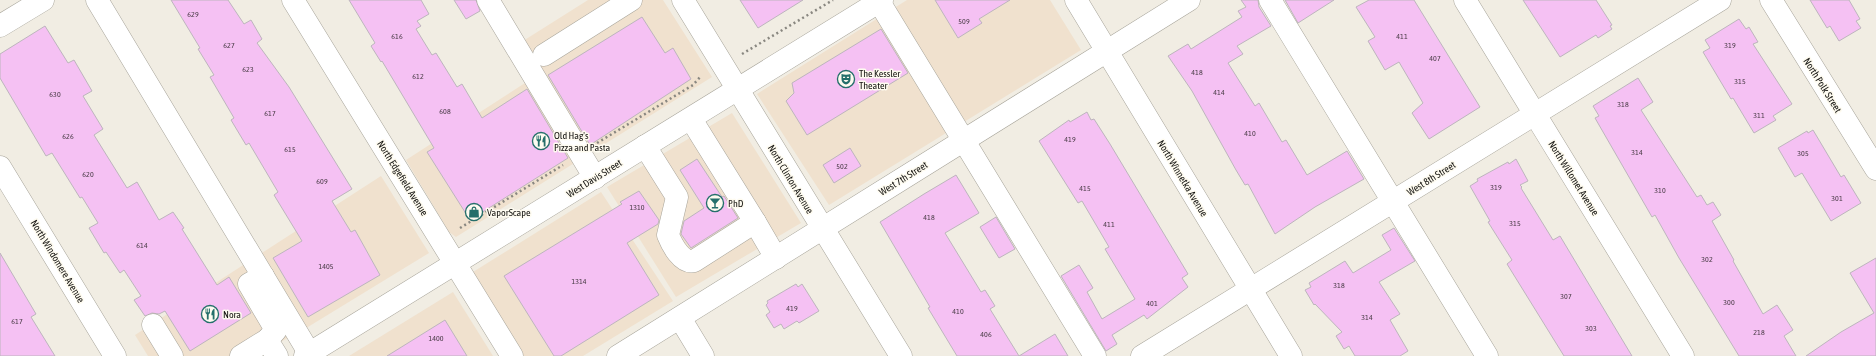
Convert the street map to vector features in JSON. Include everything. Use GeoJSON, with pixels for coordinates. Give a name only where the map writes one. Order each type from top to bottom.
{"type":"FeatureCollection","features":[{"type":"Feature","properties":{"kind":"street"},"geometry":{"type":"LineString","coordinates":[[0,26],[43,0]]}},
{"type":"Feature","properties":{"kind":"street"},"geometry":{"type":"LineString","coordinates":[[97,0],[309,355]]}},
{"type":"Feature","properties":{"kind":"street","name":"North Edgefield Avenue"},"geometry":{"type":"LineString","coordinates":[[294,0],[512,356]]}},
{"type":"Feature","properties":{"kind":"street"},"geometry":{"type":"LineString","coordinates":[[488,0],[595,178]]}},
{"type":"Feature","properties":{"kind":"street"},"geometry":{"type":"LineString","coordinates":[[544,55],[631,0]]}},
{"type":"Feature","properties":{"kind":"street","name":"North Clinton Avenue"},"geometry":{"type":"LineString","coordinates":[[683,0],[901,356]]}},
{"type":"Feature","properties":{"kind":"street","name":"North Winnetka Avenue"},"geometry":{"type":"LineString","coordinates":[[1076,0],[1291,356]]}},
{"type":"Feature","properties":{"kind":"street","name":"West 7th Street"},"geometry":{"type":"LineString","coordinates":[[618,356],[1106,50],[1189,0]]}},
{"type":"Feature","properties":{"kind":"street"},"geometry":{"type":"LineString","coordinates":[[1270,0],[1394,201],[1487,356]]}},
{"type":"Feature","properties":{"kind":"street","name":"North Willomet Avenue"},"geometry":{"type":"LineString","coordinates":[[1465,0],[1683,356]]}},
{"type":"Feature","properties":{"kind":"street","name":"West 8th Street"},"geometry":{"type":"LineString","coordinates":[[1142,356],[1720,0]]}},
{"type":"Feature","properties":{"kind":"street","name":"North Polk Street"},"geometry":{"type":"LineString","coordinates":[[1771,0],[1876,169]]}},
{"type":"Feature","properties":{"kind":"street"},"geometry":{"type":"LineString","coordinates":[[880,1],[1095,356]]}},
{"type":"Feature","properties":{"kind":"street","name":"West Davis Street"},"geometry":{"type":"LineString","coordinates":[[309,355],[880,1]]}},
{"type":"Feature","properties":{"kind":"street"},"geometry":{"type":"LineString","coordinates":[[691,118],[776,258]]}},
{"type":"Feature","properties":{"kind":"street"},"geometry":{"type":"LineString","coordinates":[[645,146],[676,194],[677,202],[668,234],[672,243],[686,261],[694,261],[755,222]]}},
{"type":"Feature","properties":{"kind":"street","name":"North Windomere Avenue"},"geometry":{"type":"LineString","coordinates":[[0,167],[113,355]]}},
{"type":"Feature","properties":{"kind":"street"},"geometry":{"type":"LineString","coordinates":[[240,356],[272,348],[276,330],[249,284],[263,276]]}},
{"type":"Feature","properties":{"kind":"street"},"geometry":{"type":"LineString","coordinates":[[680,318],[703,356]]}},
{"type":"Feature","properties":{"kind":"street"},"geometry":{"type":"LineString","coordinates":[[153,325],[172,356]]}},
{"type":"Feature","properties":{"kind":"path"},"geometry":{"type":"LineString","coordinates":[[742,54],[833,0]]}},
{"type":"Feature","properties":{"kind":"shaded area"},"geometry":{"type":"Polygon","coordinates":[[[588,0],[663,0],[712,77],[456,237],[449,232],[406,160],[542,72],[523,41],[588,0]]]}},
{"type":"Feature","properties":{"kind":"shaded area"},"geometry":{"type":"Polygon","coordinates":[[[907,0],[1050,0],[1081,50],[829,205],[757,94],[907,0]]]}},
{"type":"Feature","properties":{"kind":"shaded area"},"geometry":{"type":"Polygon","coordinates":[[[732,113],[801,223],[676,297],[607,187],[732,113]]]}},
{"type":"Feature","properties":{"kind":"shaded area"},"geometry":{"type":"Polygon","coordinates":[[[381,176],[429,253],[303,330],[254,356],[148,356],[135,335],[381,176]]]}},
{"type":"Feature","properties":{"kind":"shaded area"},"geometry":{"type":"Polygon","coordinates":[[[601,192],[673,301],[583,356],[524,356],[473,272],[601,192]]]}},
{"type":"Feature","properties":{"kind":"shaded area"},"geometry":{"type":"Polygon","coordinates":[[[453,292],[493,356],[349,356],[453,292]]]}},
{"type":"Feature","properties":{"kind":"building"},"geometry":{"type":"Polygon","coordinates":[[[171,0],[228,0],[244,24],[251,20],[262,39],[257,43],[289,87],[352,189],[332,201],[351,232],[355,230],[380,275],[308,317],[273,258],[302,241],[274,195],[278,192],[249,143],[246,145],[231,120],[234,118],[210,77],[214,75],[198,49],[200,48],[171,0]]]}},
{"type":"Feature","properties":{"kind":"building"},"geometry":{"type":"Polygon","coordinates":[[[349,0],[421,0],[429,14],[417,21],[421,26],[416,29],[432,55],[436,53],[457,87],[462,84],[482,118],[527,89],[568,158],[470,220],[427,152],[434,148],[382,61],[381,62],[371,46],[375,43],[349,0]]]}},
{"type":"Feature","properties":{"kind":"building"},"geometry":{"type":"Polygon","coordinates":[[[454,0],[476,0],[480,11],[466,19],[454,0]]]}},
{"type":"Feature","properties":{"kind":"building"},"geometry":{"type":"Polygon","coordinates":[[[740,0],[803,0],[758,28],[740,0]]]}},
{"type":"Feature","properties":{"kind":"building"},"geometry":{"type":"Polygon","coordinates":[[[935,0],[1010,0],[979,19],[982,23],[958,38],[935,0]]]}},
{"type":"Feature","properties":{"kind":"building"},"geometry":{"type":"Polygon","coordinates":[[[1241,0],[1258,0],[1259,7],[1271,26],[1237,46],[1243,54],[1228,63],[1255,106],[1259,103],[1282,142],[1286,140],[1307,175],[1347,151],[1364,179],[1315,207],[1275,234],[1248,184],[1245,185],[1192,91],[1168,56],[1188,44],[1191,49],[1242,17],[1238,11],[1246,7],[1241,0]]]}},
{"type":"Feature","properties":{"kind":"building"},"geometry":{"type":"Polygon","coordinates":[[[1285,0],[1334,0],[1298,23],[1285,0]]]}},
{"type":"Feature","properties":{"kind":"building"},"geometry":{"type":"Polygon","coordinates":[[[1369,0],[1414,0],[1480,107],[1429,139],[1412,113],[1423,103],[1399,62],[1385,70],[1368,41],[1375,37],[1356,7],[1369,0]]]}},
{"type":"Feature","properties":{"kind":"building"},"geometry":{"type":"Polygon","coordinates":[[[1523,0],[1596,0],[1612,25],[1610,26],[1612,29],[1598,38],[1596,35],[1560,57],[1523,0]]]}},
{"type":"Feature","properties":{"kind":"building"},"geometry":{"type":"Polygon","coordinates":[[[1810,0],[1849,0],[1860,19],[1856,21],[1861,28],[1839,41],[1830,26],[1827,28],[1810,0]]]}},
{"type":"Feature","properties":{"kind":"building"},"geometry":{"type":"Polygon","coordinates":[[[642,17],[665,53],[673,48],[691,79],[590,145],[548,75],[642,17]]]}},
{"type":"Feature","properties":{"kind":"building"},"geometry":{"type":"Polygon","coordinates":[[[1739,19],[1746,29],[1749,27],[1758,42],[1753,44],[1792,104],[1773,116],[1776,120],[1754,133],[1733,98],[1731,99],[1703,52],[1710,48],[1705,40],[1739,19]]]}},
{"type":"Feature","properties":{"kind":"building"},"geometry":{"type":"Polygon","coordinates":[[[45,26],[68,63],[74,60],[92,91],[83,96],[103,129],[94,135],[127,188],[137,182],[159,220],[173,212],[217,285],[229,277],[251,313],[190,351],[165,311],[159,314],[152,313],[145,316],[134,300],[141,296],[124,270],[120,273],[106,252],[104,253],[89,228],[98,223],[82,197],[80,198],[52,153],[46,156],[0,78],[0,54],[45,26]]]}},
{"type":"Feature","properties":{"kind":"building","name":"The Kessler Theater"},"geometry":{"type":"Polygon","coordinates":[[[881,29],[908,73],[807,135],[786,101],[794,93],[792,83],[881,29]]]}},
{"type":"Feature","properties":{"kind":"building"},"geometry":{"type":"Polygon","coordinates":[[[1638,78],[1653,102],[1641,110],[1697,197],[1701,195],[1707,205],[1713,202],[1721,215],[1712,221],[1734,260],[1733,261],[1763,314],[1777,305],[1793,330],[1784,336],[1796,356],[1739,356],[1679,258],[1655,215],[1652,217],[1595,118],[1599,116],[1593,106],[1638,78]]]}},
{"type":"Feature","properties":{"kind":"building"},"geometry":{"type":"Polygon","coordinates":[[[1087,112],[1091,120],[1094,119],[1110,144],[1188,274],[1182,278],[1188,287],[1147,319],[1144,315],[1112,335],[1117,344],[1106,351],[1061,276],[1079,265],[1093,288],[1087,292],[1102,319],[1135,299],[1105,249],[1109,247],[1082,201],[1078,203],[1039,141],[1069,120],[1070,122],[1087,112]]]}},
{"type":"Feature","properties":{"kind":"building"},"geometry":{"type":"Polygon","coordinates":[[[1813,130],[1841,177],[1844,175],[1861,203],[1831,221],[1802,173],[1795,177],[1778,148],[1807,131],[1808,133],[1813,130]]]}},
{"type":"Feature","properties":{"kind":"building"},"geometry":{"type":"Polygon","coordinates":[[[850,148],[861,166],[834,183],[823,165],[850,148]]]}},
{"type":"Feature","properties":{"kind":"building","name":"PhD"},"geometry":{"type":"Polygon","coordinates":[[[697,159],[738,218],[691,248],[681,234],[684,221],[704,208],[680,170],[697,159]]]}},
{"type":"Feature","properties":{"kind":"building"},"geometry":{"type":"Polygon","coordinates":[[[1516,159],[1528,181],[1520,185],[1522,187],[1521,188],[1553,240],[1560,236],[1632,356],[1564,356],[1507,264],[1512,260],[1488,222],[1490,221],[1470,186],[1478,181],[1477,179],[1508,162],[1509,164],[1516,159]]]}},
{"type":"Feature","properties":{"kind":"building"},"geometry":{"type":"Polygon","coordinates":[[[956,175],[979,213],[945,233],[981,292],[985,290],[995,306],[990,309],[1019,356],[957,356],[928,308],[930,307],[880,222],[956,175]]]}},
{"type":"Feature","properties":{"kind":"building"},"geometry":{"type":"Polygon","coordinates":[[[639,191],[659,220],[658,224],[627,243],[659,295],[561,356],[554,356],[504,276],[622,204],[620,202],[639,191]]]}},
{"type":"Feature","properties":{"kind":"building"},"geometry":{"type":"Polygon","coordinates":[[[996,217],[1015,249],[999,258],[980,227],[996,217]]]}},
{"type":"Feature","properties":{"kind":"building"},"geometry":{"type":"Polygon","coordinates":[[[1394,228],[1415,261],[1379,282],[1400,314],[1390,320],[1408,351],[1400,356],[1355,356],[1349,346],[1344,349],[1336,336],[1342,332],[1315,304],[1314,305],[1305,290],[1311,287],[1309,283],[1345,261],[1353,273],[1391,250],[1382,235],[1394,228]]]}},
{"type":"Feature","properties":{"kind":"building"},"geometry":{"type":"Polygon","coordinates":[[[0,253],[36,314],[31,317],[55,356],[0,356],[0,253]]]}},
{"type":"Feature","properties":{"kind":"building"},"geometry":{"type":"Polygon","coordinates":[[[1876,258],[1876,356],[1806,356],[1841,332],[1874,313],[1850,273],[1876,258]]]}},
{"type":"Feature","properties":{"kind":"building"},"geometry":{"type":"Polygon","coordinates":[[[796,284],[798,287],[802,284],[819,311],[799,323],[797,321],[784,329],[781,324],[774,328],[766,315],[770,312],[766,305],[768,303],[767,301],[796,284]]]}},
{"type":"Feature","properties":{"kind":"building"},"geometry":{"type":"Polygon","coordinates":[[[445,320],[467,356],[387,356],[445,320]]]}},
{"type":"Feature","properties":{"kind":"building"},"geometry":{"type":"Polygon","coordinates":[[[1055,334],[1068,356],[1019,356],[1055,334]]]}},
{"type":"Feature","properties":{"kind":"place","name":"The Kessler Theater"},"geometry":{"type":"Point","coordinates":[846,79]}},
{"type":"Feature","properties":{"kind":"place","name":"Old Hag's Pizza and Pasta"},"geometry":{"type":"Point","coordinates":[541,141]}},
{"type":"Feature","properties":{"kind":"place","name":"PhD"},"geometry":{"type":"Point","coordinates":[715,203]}},
{"type":"Feature","properties":{"kind":"place","name":"VaporScape"},"geometry":{"type":"Point","coordinates":[474,212]}},
{"type":"Feature","properties":{"kind":"place","name":"Nora"},"geometry":{"type":"Point","coordinates":[210,314]}}]}
